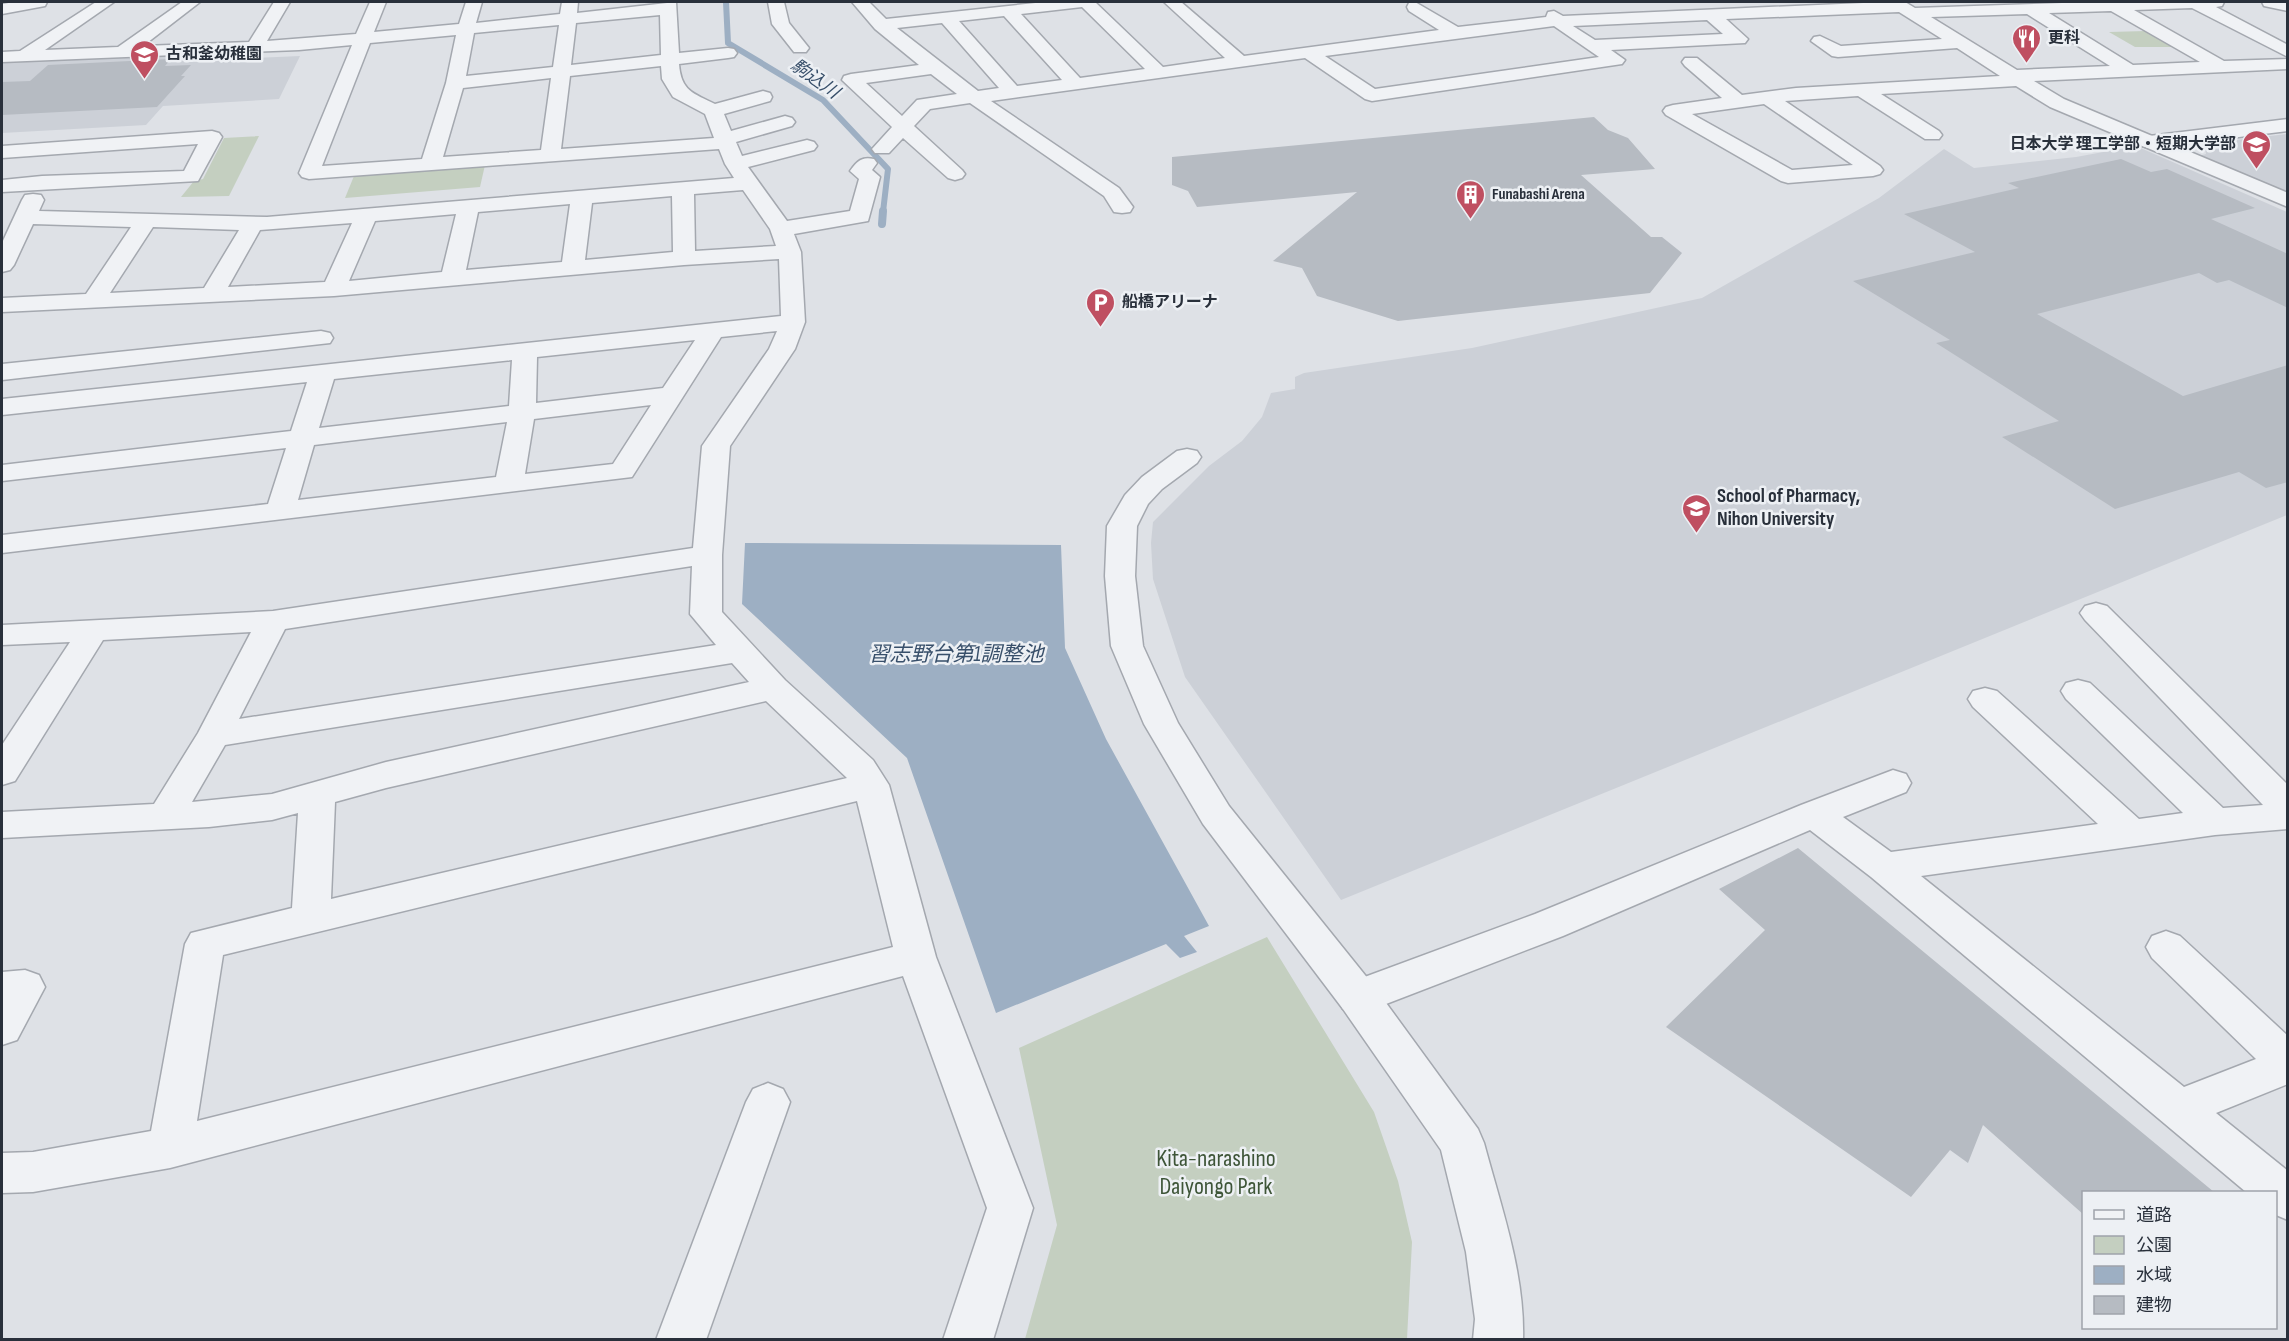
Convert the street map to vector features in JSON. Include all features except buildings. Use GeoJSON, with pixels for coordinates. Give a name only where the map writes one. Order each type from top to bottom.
{"type":"FeatureCollection","features":[{"type":"Feature","properties":{"kind":"street"},"geometry":{"type":"LineString","coordinates":[[24,56],[106,2]]}},
{"type":"Feature","properties":{"kind":"street"},"geometry":{"type":"LineString","coordinates":[[123,52],[192,2]]}},
{"type":"Feature","properties":{"kind":"street"},"geometry":{"type":"LineString","coordinates":[[255,46],[282,2]]}},
{"type":"Feature","properties":{"kind":"street"},"geometry":{"type":"LineString","coordinates":[[378,2],[361,39],[309,173],[550,156],[807,146]]}},
{"type":"Feature","properties":{"kind":"street"},"geometry":{"type":"LineString","coordinates":[[431,165],[455,83],[466,28],[474,2]]}},
{"type":"Feature","properties":{"kind":"street"},"geometry":{"type":"LineString","coordinates":[[776,2],[781,24],[799,48]]}},
{"type":"Feature","properties":{"kind":"street"},"geometry":{"type":"LineString","coordinates":[[860,2],[880,25],[934,68],[973,98],[1112,192],[1122,207]]}},
{"type":"Feature","properties":{"kind":"street"},"geometry":{"type":"LineString","coordinates":[[880,25],[1086,2],[1159,73]]}},
{"type":"Feature","properties":{"kind":"street"},"geometry":{"type":"LineString","coordinates":[[1172,2],[1240,62]]}},
{"type":"Feature","properties":{"kind":"street"},"geometry":{"type":"LineString","coordinates":[[1309,52],[1372,95],[1617,60],[1563,27],[1540,2]]}},
{"type":"Feature","properties":{"kind":"street"},"geometry":{"type":"LineString","coordinates":[[1728,2],[1742,13]]}},
{"type":"Feature","properties":{"kind":"street"},"geometry":{"type":"LineString","coordinates":[[2194,2],[2288,52]]}},
{"type":"Feature","properties":{"kind":"street"},"geometry":{"type":"LineString","coordinates":[[2,305],[334,289],[684,258],[785,241],[860,216],[870,177],[860,171],[924,104],[1558,20],[1903,7],[2029,8],[2216,2]]}},
{"type":"Feature","properties":{"kind":"street"},"geometry":{"type":"LineString","coordinates":[[2270,2],[2288,6]]}},
{"type":"Feature","properties":{"kind":"street"},"geometry":{"type":"LineString","coordinates":[[2,9],[31,3]]}},
{"type":"Feature","properties":{"kind":"street"},"geometry":{"type":"LineString","coordinates":[[2,17],[31,3]]}},
{"type":"Feature","properties":{"kind":"street"},"geometry":{"type":"LineString","coordinates":[[2,57],[361,39],[466,28],[569,10],[668,5],[671,79],[680,93],[729,148],[785,241],[793,322],[782,350],[716,446],[707,555],[706,614],[738,652],[860,769],[871,785],[916,957],[1010,1208],[968,1340]]}},
{"type":"Feature","properties":{"kind":"street"},"geometry":{"type":"LineString","coordinates":[[2113,5],[2221,67]]}},
{"type":"Feature","properties":{"kind":"street"},"geometry":{"type":"LineString","coordinates":[[1415,7],[1464,32],[1492,43]]}},
{"type":"Feature","properties":{"kind":"street"},"geometry":{"type":"LineString","coordinates":[[1903,7],[2057,103],[2288,201]]}},
{"type":"Feature","properties":{"kind":"street"},"geometry":{"type":"LineString","coordinates":[[2029,8],[2128,70]]}},
{"type":"Feature","properties":{"kind":"street"},"geometry":{"type":"LineString","coordinates":[[550,156],[569,10]]}},
{"type":"Feature","properties":{"kind":"street"},"geometry":{"type":"LineString","coordinates":[[1008,10],[1076,84]]}},
{"type":"Feature","properties":{"kind":"street"},"geometry":{"type":"LineString","coordinates":[[1593,45],[1739,39],[1711,15]]}},
{"type":"Feature","properties":{"kind":"street"},"geometry":{"type":"LineString","coordinates":[[946,17],[1012,92]]}},
{"type":"Feature","properties":{"kind":"street"},"geometry":{"type":"LineString","coordinates":[[1394,41],[1411,53]]}},
{"type":"Feature","properties":{"kind":"street"},"geometry":{"type":"LineString","coordinates":[[1820,41],[1838,52],[1960,43]]}},
{"type":"Feature","properties":{"kind":"street"},"geometry":{"type":"LineString","coordinates":[[455,83],[728,53]]}},
{"type":"Feature","properties":{"kind":"street"},"geometry":{"type":"LineString","coordinates":[[1511,54],[1540,72]]}},
{"type":"Feature","properties":{"kind":"street"},"geometry":{"type":"LineString","coordinates":[[1691,62],[1738,102]]}},
{"type":"Feature","properties":{"kind":"street"},"geometry":{"type":"LineString","coordinates":[[1768,98],[1873,170],[1788,177],[1672,111],[1768,98],[2016,78],[2128,70],[2288,64]]}},
{"type":"Feature","properties":{"kind":"street"},"geometry":{"type":"LineString","coordinates":[[934,68],[851,80],[956,174]]}},
{"type":"Feature","properties":{"kind":"street"},"geometry":{"type":"LineString","coordinates":[[1436,72],[1452,84]]}},
{"type":"Feature","properties":{"kind":"street"},"geometry":{"type":"LineString","coordinates":[[1863,91],[1932,135]]}},
{"type":"Feature","properties":{"kind":"street"},"geometry":{"type":"LineString","coordinates":[[23,218],[253,224],[683,189],[729,148],[764,97]]}},
{"type":"Feature","properties":{"kind":"street"},"geometry":{"type":"LineString","coordinates":[[729,148],[785,122]]}},
{"type":"Feature","properties":{"kind":"street"},"geometry":{"type":"LineString","coordinates":[[2149,142],[2288,125]]}},
{"type":"Feature","properties":{"kind":"street"},"geometry":{"type":"LineString","coordinates":[[2,152],[212,137],[190,177],[42,182],[2,186]]}},
{"type":"Feature","properties":{"kind":"street"},"geometry":{"type":"LineString","coordinates":[[2,265],[7,240],[23,218],[42,182]]}},
{"type":"Feature","properties":{"kind":"street"},"geometry":{"type":"LineString","coordinates":[[683,189],[684,258]]}},
{"type":"Feature","properties":{"kind":"street"},"geometry":{"type":"LineString","coordinates":[[573,268],[582,198]]}},
{"type":"Feature","properties":{"kind":"street"},"geometry":{"type":"LineString","coordinates":[[452,279],[468,208]]}},
{"type":"Feature","properties":{"kind":"street"},"geometry":{"type":"LineString","coordinates":[[334,289],[366,216]]}},
{"type":"Feature","properties":{"kind":"street"},"geometry":{"type":"LineString","coordinates":[[93,301],[146,221]]}},
{"type":"Feature","properties":{"kind":"street"},"geometry":{"type":"LineString","coordinates":[[211,296],[253,224]]}},
{"type":"Feature","properties":{"kind":"street"},"geometry":{"type":"LineString","coordinates":[[2,407],[793,322]]}},
{"type":"Feature","properties":{"kind":"street"},"geometry":{"type":"LineString","coordinates":[[2,544],[622,471],[712,331]]}},
{"type":"Feature","properties":{"kind":"street"},"geometry":{"type":"LineString","coordinates":[[2,372],[321,338]]}},
{"type":"Feature","properties":{"kind":"street"},"geometry":{"type":"LineString","coordinates":[[509,484],[522,412],[525,350]]}},
{"type":"Feature","properties":{"kind":"street"},"geometry":{"type":"LineString","coordinates":[[280,511],[323,372]]}},
{"type":"Feature","properties":{"kind":"street"},"geometry":{"type":"LineString","coordinates":[[2,473],[672,395]]}},
{"type":"Feature","properties":{"kind":"street"},"geometry":{"type":"LineString","coordinates":[[1187,457],[1140,495],[1122,526],[1120,576],[1127,646],[1161,724],[1216,815],[1358,997],[1462,1143],[1490,1252],[1499,1319],[1498,1340]]}},
{"type":"Feature","properties":{"kind":"street"},"geometry":{"type":"LineString","coordinates":[[2,635],[273,621],[707,555]]}},
{"type":"Feature","properties":{"kind":"street"},"geometry":{"type":"LineString","coordinates":[[2096,613],[2288,808]]}},
{"type":"Feature","properties":{"kind":"street"},"geometry":{"type":"LineString","coordinates":[[165,816],[214,735],[273,621]]}},
{"type":"Feature","properties":{"kind":"street"},"geometry":{"type":"LineString","coordinates":[[2,772],[93,631]]}},
{"type":"Feature","properties":{"kind":"street"},"geometry":{"type":"LineString","coordinates":[[214,735],[738,652]]}},
{"type":"Feature","properties":{"kind":"street"},"geometry":{"type":"LineString","coordinates":[[2,825],[165,816],[272,807],[386,775],[773,688]]}},
{"type":"Feature","properties":{"kind":"street"},"geometry":{"type":"LineString","coordinates":[[2078,691],[2215,822]]}},
{"type":"Feature","properties":{"kind":"street"},"geometry":{"type":"LineString","coordinates":[[1985,699],[2131,833]]}},
{"type":"Feature","properties":{"kind":"street"},"geometry":{"type":"LineString","coordinates":[[1358,997],[1549,925],[1893,783]]}},
{"type":"Feature","properties":{"kind":"street"},"geometry":{"type":"LineString","coordinates":[[170,1148],[204,944],[871,785]]}},
{"type":"Feature","properties":{"kind":"street"},"geometry":{"type":"LineString","coordinates":[[310,918],[317,794]]}},
{"type":"Feature","properties":{"kind":"street"},"geometry":{"type":"LineString","coordinates":[[1814,814],[1884,867],[2288,1199]]}},
{"type":"Feature","properties":{"kind":"street"},"geometry":{"type":"LineString","coordinates":[[1884,867],[2215,822],[2288,816]]}},
{"type":"Feature","properties":{"kind":"street"},"geometry":{"type":"LineString","coordinates":[[2166,946],[2288,1064],[2179,1109]]}},
{"type":"Feature","properties":{"kind":"street"},"geometry":{"type":"LineString","coordinates":[[2,1173],[33,1172],[170,1148],[916,957]]}},
{"type":"Feature","properties":{"kind":"street"},"geometry":{"type":"LineString","coordinates":[[2,988],[25,987],[2,1028]]}},
{"type":"Feature","properties":{"kind":"street"},"geometry":{"type":"LineString","coordinates":[[681,1340],[768,1102]]}},
{"type":"Feature","properties":{"kind":"shaded area","name":"古和釜幼稚園"},"geometry":{"type":"Polygon","coordinates":[[[258,50],[252,58],[300,56],[279,99],[163,106],[146,125],[2,133],[2,60],[258,50]]]}},
{"type":"Feature","properties":{"kind":"shaded area","name":"日本大学 理工学部・短期大学部"},"geometry":{"type":"Polygon","coordinates":[[[2287,134],[2287,196],[2195,157],[2206,154],[2201,144],[2287,134]]]}},
{"type":"Feature","properties":{"kind":"shaded area","name":"School of Pharmacy, Nihon University"},"geometry":{"type":"Polygon","coordinates":[[[2136,146],[2287,212],[2287,515],[1341,900],[1185,677],[1153,579],[1151,543],[1153,522],[1209,466],[1242,441],[1262,417],[1271,393],[1295,389],[1295,377],[1304,373],[1472,348],[1702,298],[1879,198],[1944,149],[1974,168],[2076,157],[2136,146]]]}},
{"type":"Feature","properties":{"kind":"green space"},"geometry":{"type":"Polygon","coordinates":[[[2146,31],[2174,47],[2135,47],[2109,32],[2146,31]]]}},
{"type":"Feature","properties":{"kind":"green space"},"geometry":{"type":"Polygon","coordinates":[[[259,136],[229,196],[181,197],[194,181],[203,179],[224,138],[259,136]]]}},
{"type":"Feature","properties":{"kind":"green space"},"geometry":{"type":"Polygon","coordinates":[[[485,165],[480,187],[345,198],[354,176],[485,165]]]}},
{"type":"Feature","properties":{"kind":"green space","name":"Kita-narashino Daiyongo Park"},"geometry":{"type":"Polygon","coordinates":[[[1267,937],[1374,1112],[1398,1181],[1412,1242],[1407,1339],[1025,1339],[1057,1225],[1019,1048],[1267,937]]]}},
{"type":"Feature","properties":{"kind":"water","name":"習志野台第1調整池"},"geometry":{"type":"Polygon","coordinates":[[[745,543],[1061,545],[1065,648],[1106,739],[1209,926],[1184,936],[1197,952],[1180,958],[1166,944],[996,1013],[907,758],[742,604],[745,543]]]}},
{"type":"Feature","properties":{"kind":"waterway","name":"駒込川"},"geometry":{"type":"LineString","coordinates":[[726,2],[728,43],[823,100],[888,169],[883,212]]}},
{"type":"Feature","properties":{"kind":"waterway","name":"駒込川"},"geometry":{"type":"LineString","coordinates":[[882,224],[883,211]]}},
{"type":"Feature","properties":{"kind":"place","name":"更科"},"geometry":{"type":"Point","coordinates":[2027,64]}},
{"type":"Feature","properties":{"kind":"place","name":"古和釜幼稚園"},"geometry":{"type":"Point","coordinates":[145,80]}},
{"type":"Feature","properties":{"kind":"place","name":"日本大学 理工学部・短期大学部"},"geometry":{"type":"Point","coordinates":[2257,170]}},
{"type":"Feature","properties":{"kind":"place","name":"Funabashi Arena"},"geometry":{"type":"Point","coordinates":[1471,220]}},
{"type":"Feature","properties":{"kind":"place","name":"船橋アリーナ"},"geometry":{"type":"Point","coordinates":[1101,328]}},
{"type":"Feature","properties":{"kind":"place","name":"School of Pharmacy, Nihon University"},"geometry":{"type":"Point","coordinates":[1696,534]}}]}
